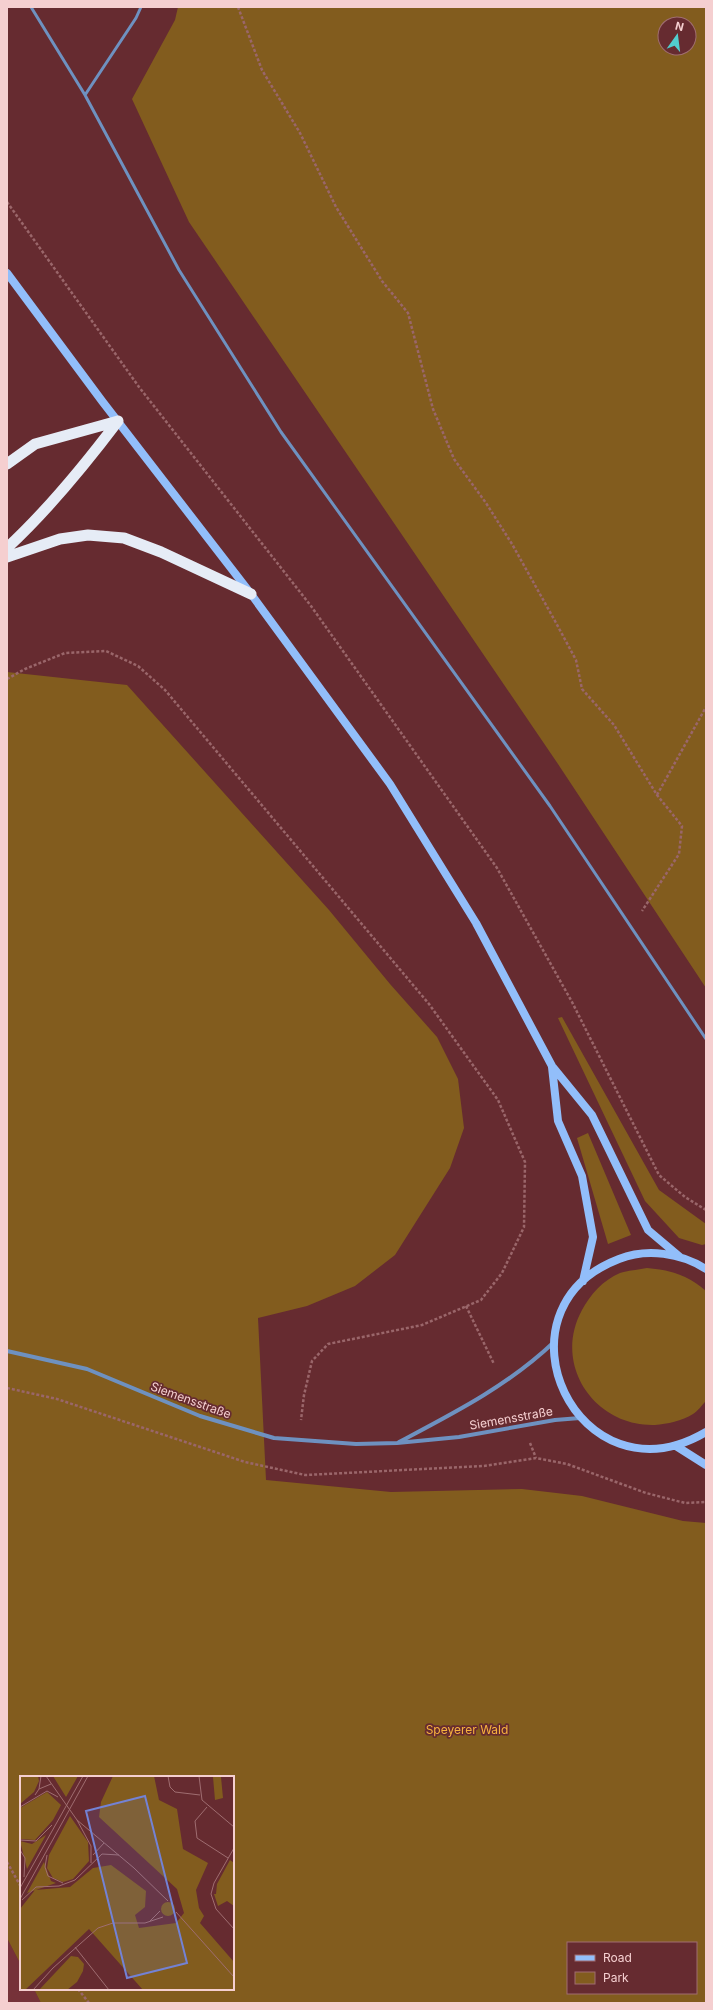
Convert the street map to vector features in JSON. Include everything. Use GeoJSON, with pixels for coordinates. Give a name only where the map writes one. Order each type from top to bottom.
{"type":"FeatureCollection","features":[{"type":"Feature","properties":{"kind":"highway"},"geometry":{"type":"LineString","coordinates":[[7,464],[35,444],[118,421]]}},
{"type":"Feature","properties":{"kind":"highway"},"geometry":{"type":"LineString","coordinates":[[7,548],[31,526],[91,457],[118,421]]}},
{"type":"Feature","properties":{"kind":"highway"},"geometry":{"type":"LineString","coordinates":[[7,557],[60,539],[88,536],[124,538],[161,552],[251,594]]}},
{"type":"Feature","properties":{"kind":"main road"},"geometry":{"type":"LineString","coordinates":[[7,273],[251,594],[390,784],[476,923],[552,1066],[592,1115],[648,1230],[680,1257]]}},
{"type":"Feature","properties":{"kind":"main road"},"geometry":{"type":"LineString","coordinates":[[552,1066],[558,1122],[582,1176],[593,1237],[583,1281]]}},
{"type":"Feature","properties":{"kind":"main road"},"geometry":{"type":"LineString","coordinates":[[706,1269],[680,1257],[654,1253],[628,1256],[604,1265],[583,1281],[569,1299],[559,1319],[554,1342],[555,1369],[564,1396],[580,1418],[603,1437],[631,1447],[660,1449],[689,1442],[706,1432]]}},
{"type":"Feature","properties":{"kind":"main road"},"geometry":{"type":"LineString","coordinates":[[676,1446],[706,1465]]}},
{"type":"Feature","properties":{"kind":"street","name":"Siemensstraße"},"geometry":{"type":"LineString","coordinates":[[397,1443],[459,1411],[504,1384],[534,1361],[554,1342]]}},
{"type":"Feature","properties":{"kind":"street","name":"Siemensstraße"},"geometry":{"type":"LineString","coordinates":[[7,1351],[87,1369],[200,1416],[274,1438],[356,1444],[397,1443],[459,1437],[555,1420],[580,1418]]}},
{"type":"Feature","properties":{"kind":"lane"},"geometry":{"type":"LineString","coordinates":[[31,7],[85,95],[179,270],[281,432],[550,806],[706,1039]]}},
{"type":"Feature","properties":{"kind":"lane"},"geometry":{"type":"LineString","coordinates":[[85,95],[136,18],[141,7]]}},
{"type":"Feature","properties":{"kind":"path"},"geometry":{"type":"LineString","coordinates":[[238,7],[262,70],[300,133],[336,207],[382,281],[408,313],[433,409],[454,459],[486,503],[512,544],[555,621],[576,660],[582,689],[614,725],[657,795],[682,826],[679,854],[631,928]]}},
{"type":"Feature","properties":{"kind":"path"},"geometry":{"type":"LineString","coordinates":[[7,202],[139,387],[310,606],[497,868],[572,1002],[659,1175],[684,1197],[706,1210]]}},
{"type":"Feature","properties":{"kind":"path"},"geometry":{"type":"LineString","coordinates":[[7,679],[25,669],[65,653],[106,651],[138,666],[165,690],[429,1004],[498,1100],[525,1162],[524,1227],[502,1273],[481,1300],[422,1325],[328,1344],[312,1361],[304,1395],[299,1440]]}},
{"type":"Feature","properties":{"kind":"path"},"geometry":{"type":"LineString","coordinates":[[657,795],[706,707]]}},
{"type":"Feature","properties":{"kind":"path"},"geometry":{"type":"LineString","coordinates":[[7,1862],[20,1885]]}},
{"type":"Feature","properties":{"kind":"path"},"geometry":{"type":"LineString","coordinates":[[79,1990],[89,2003]]}},
{"type":"Feature","properties":{"kind":"shaded area"},"geometry":{"type":"Polygon","coordinates":[[[7,1938],[20,1963],[20,1990],[34,1990],[41,2003],[7,2003],[7,1938]]]}},
{"type":"Feature","properties":{"kind":"green space"},"geometry":{"type":"Polygon","coordinates":[[[178,7],[706,7],[706,988],[558,764],[189,222],[132,99],[175,20],[178,7]]]}},
{"type":"Feature","properties":{"kind":"green space","name":"Speyerer Wald"},"geometry":{"type":"Polygon","coordinates":[[[7,672],[127,685],[329,910],[390,984],[437,1037],[458,1079],[464,1128],[450,1168],[395,1255],[355,1286],[307,1306],[258,1318],[266,1480],[391,1492],[522,1489],[582,1496],[683,1521],[706,1523],[706,2003],[41,2003],[34,1990],[234,1990],[234,1776],[20,1776],[20,1963],[7,1938],[7,672]]]}},
{"type":"Feature","properties":{"kind":"green space"},"geometry":{"type":"Polygon","coordinates":[[[562,1017],[659,1190],[706,1224],[706,1244],[702,1245],[679,1238],[645,1201],[558,1018],[562,1017]]]}},
{"type":"Feature","properties":{"kind":"green space"},"geometry":{"type":"Polygon","coordinates":[[[588,1133],[631,1235],[608,1244],[577,1138],[588,1133]]]}},
{"type":"Feature","properties":{"kind":"green space"},"geometry":{"type":"Polygon","coordinates":[[[647,1268],[678,1274],[692,1281],[706,1291],[706,1401],[697,1411],[684,1419],[655,1425],[633,1423],[614,1416],[598,1404],[585,1389],[576,1371],[572,1351],[574,1331],[582,1310],[593,1294],[608,1280],[620,1273],[647,1268]]]}}]}
